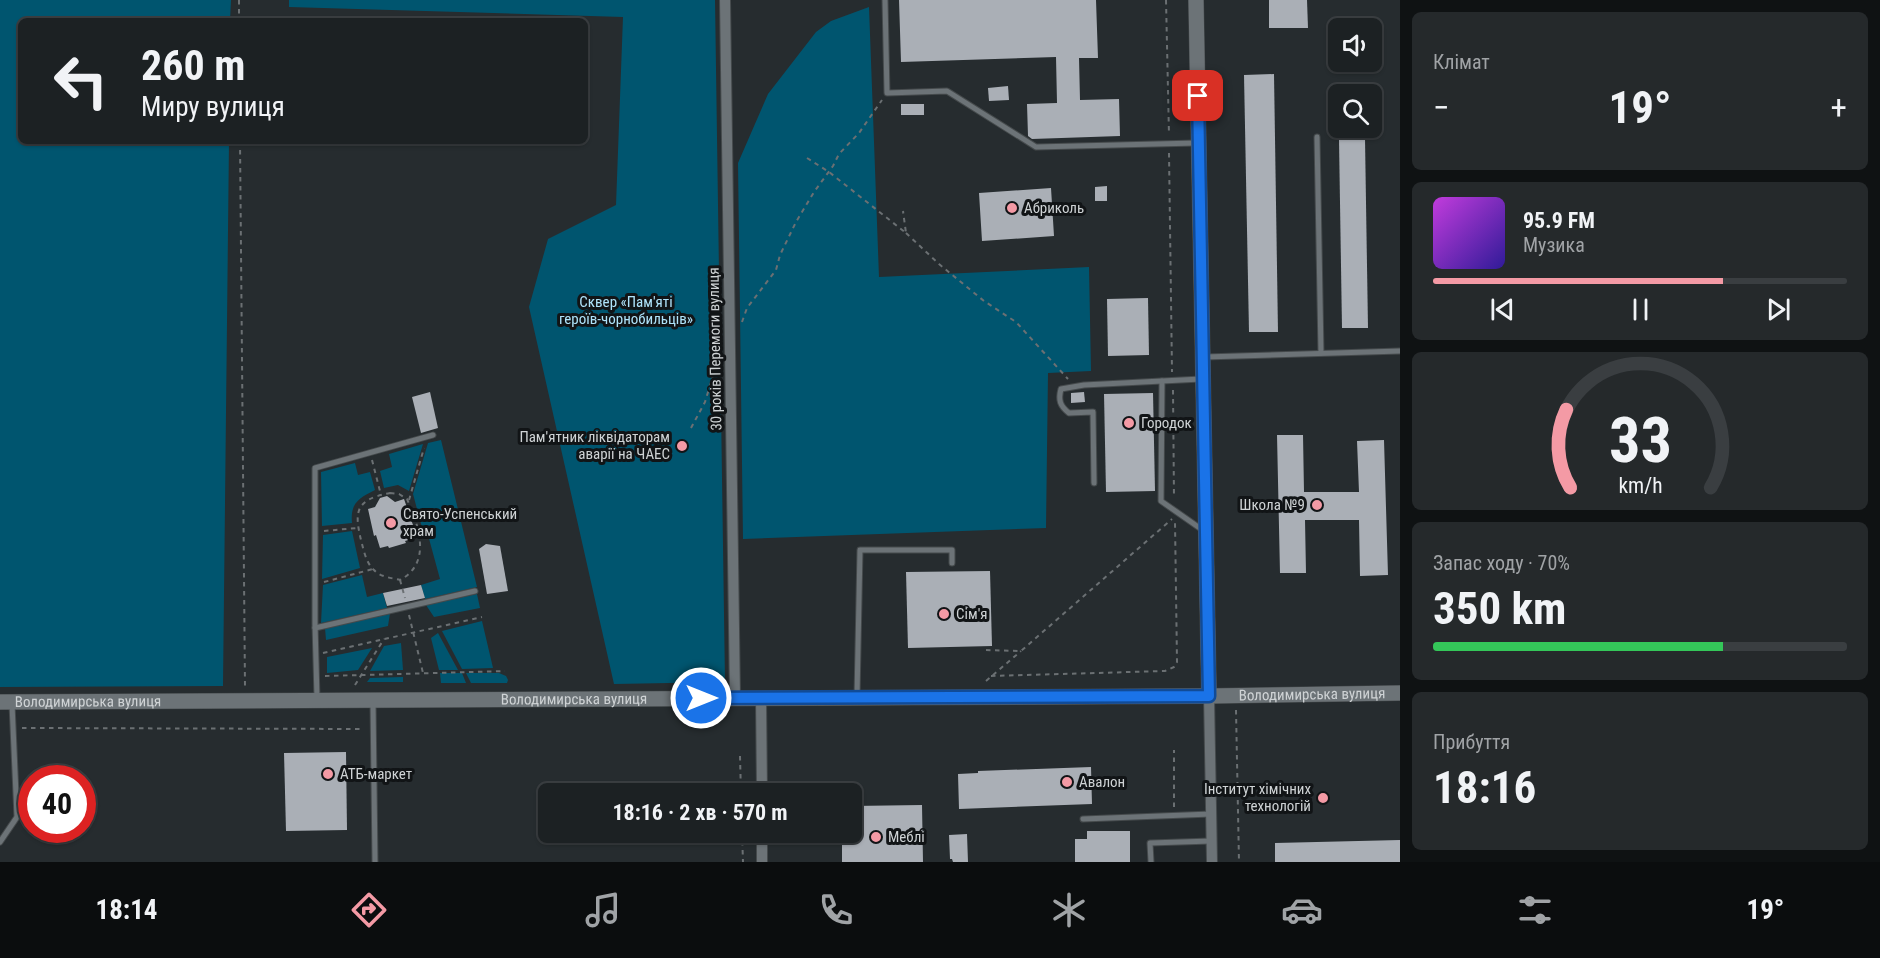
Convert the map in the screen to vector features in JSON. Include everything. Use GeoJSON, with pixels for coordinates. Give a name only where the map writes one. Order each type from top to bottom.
{"type":"FeatureCollection","features":[{"type":"Feature","properties":{"kind":"street","name":"30 років Перемоги вулиця"},"geometry":{"type":"LineString","coordinates":[[725,0],[735,698]]}},
{"type":"Feature","properties":{"kind":"street"},"geometry":{"type":"LineString","coordinates":[[1196,0],[1212,862]]}},
{"type":"Feature","properties":{"kind":"street","name":"Володимирська вулиця"},"geometry":{"type":"LineString","coordinates":[[6,702],[1400,693]]}},
{"type":"Feature","properties":{"kind":"street"},"geometry":{"type":"LineString","coordinates":[[761,698],[762,783]]}},
{"type":"Feature","properties":{"kind":"street"},"geometry":{"type":"LineString","coordinates":[[762,843],[762,862]]}},
{"type":"Feature","properties":{"kind":"lane"},"geometry":{"type":"LineString","coordinates":[[885,0],[887,93],[946,91],[1036,147],[1199,143]]}},
{"type":"Feature","properties":{"kind":"lane"},"geometry":{"type":"LineString","coordinates":[[1317,137],[1322,353]]}},
{"type":"Feature","properties":{"kind":"lane"},"geometry":{"type":"LineString","coordinates":[[1203,357],[1400,351]]}},
{"type":"Feature","properties":{"kind":"lane"},"geometry":{"type":"LineString","coordinates":[[1094,483],[1093,412],[1069,413],[1062,408],[1059,398],[1061,389],[1075,386],[1203,378]]}},
{"type":"Feature","properties":{"kind":"lane"},"geometry":{"type":"LineString","coordinates":[[1162,381],[1161,501],[1206,533]]}},
{"type":"Feature","properties":{"kind":"lane"},"geometry":{"type":"LineString","coordinates":[[318,701],[315,628],[315,468],[430,436]]}},
{"type":"Feature","properties":{"kind":"lane"},"geometry":{"type":"LineString","coordinates":[[857,698],[860,550],[952,550],[952,563]]}},
{"type":"Feature","properties":{"kind":"lane"},"geometry":{"type":"LineString","coordinates":[[315,628],[475,591]]}},
{"type":"Feature","properties":{"kind":"lane"},"geometry":{"type":"LineString","coordinates":[[372,700],[375,862]]}},
{"type":"Feature","properties":{"kind":"lane"},"geometry":{"type":"LineString","coordinates":[[0,842],[17,817],[13,728],[6,702]]}},
{"type":"Feature","properties":{"kind":"lane"},"geometry":{"type":"LineString","coordinates":[[1083,819],[1211,814]]}},
{"type":"Feature","properties":{"kind":"lane"},"geometry":{"type":"LineString","coordinates":[[1150,862],[1150,843],[1211,841]]}},
{"type":"Feature","properties":{"kind":"path"},"geometry":{"type":"LineString","coordinates":[[239,0],[239,18]]}},
{"type":"Feature","properties":{"kind":"path"},"geometry":{"type":"LineString","coordinates":[[1166,0],[1174,511]]}},
{"type":"Feature","properties":{"kind":"path"},"geometry":{"type":"LineString","coordinates":[[739,326],[747,308],[776,270],[780,255],[796,222],[814,192],[830,172],[839,154],[859,133],[887,93]]}},
{"type":"Feature","properties":{"kind":"path"},"geometry":{"type":"LineString","coordinates":[[240,144],[245,701]]}},
{"type":"Feature","properties":{"kind":"path"},"geometry":{"type":"LineString","coordinates":[[807,158],[830,172],[906,233],[984,301],[1016,322],[1075,386]]}},
{"type":"Feature","properties":{"kind":"path"},"geometry":{"type":"LineString","coordinates":[[903,211],[906,233]]}},
{"type":"Feature","properties":{"kind":"path"},"geometry":{"type":"LineString","coordinates":[[691,428],[705,402],[719,355]]}},
{"type":"Feature","properties":{"kind":"path"},"geometry":{"type":"LineString","coordinates":[[408,501],[430,436]]}},
{"type":"Feature","properties":{"kind":"path"},"geometry":{"type":"LineString","coordinates":[[370,453],[381,495]]}},
{"type":"Feature","properties":{"kind":"path"},"geometry":{"type":"LineString","coordinates":[[399,494],[408,501],[420,539],[420,558],[417,565],[400,580],[383,576],[373,569],[363,548],[358,528],[357,515],[361,507],[369,499],[381,495],[399,494]]}},
{"type":"Feature","properties":{"kind":"path"},"geometry":{"type":"LineString","coordinates":[[986,681],[991,676],[1175,517],[1177,662],[1174,667],[1165,671],[991,676]]}},
{"type":"Feature","properties":{"kind":"path"},"geometry":{"type":"LineString","coordinates":[[315,531],[358,528]]}},
{"type":"Feature","properties":{"kind":"path"},"geometry":{"type":"LineString","coordinates":[[315,584],[373,569]]}},
{"type":"Feature","properties":{"kind":"path"},"geometry":{"type":"LineString","coordinates":[[316,655],[482,617]]}},
{"type":"Feature","properties":{"kind":"path"},"geometry":{"type":"LineString","coordinates":[[413,633],[423,673]]}},
{"type":"Feature","properties":{"kind":"path"},"geometry":{"type":"LineString","coordinates":[[354,686],[384,639]]}},
{"type":"Feature","properties":{"kind":"path"},"geometry":{"type":"LineString","coordinates":[[986,650],[1020,651]]}},
{"type":"Feature","properties":{"kind":"path"},"geometry":{"type":"LineString","coordinates":[[317,676],[505,671]]}},
{"type":"Feature","properties":{"kind":"path"},"geometry":{"type":"LineString","coordinates":[[1236,710],[1239,862]]}},
{"type":"Feature","properties":{"kind":"path"},"geometry":{"type":"LineString","coordinates":[[13,728],[373,729]]}},
{"type":"Feature","properties":{"kind":"path"},"geometry":{"type":"LineString","coordinates":[[1174,750],[1174,815]]}},
{"type":"Feature","properties":{"kind":"path"},"geometry":{"type":"LineString","coordinates":[[740,756],[741,783]]}},
{"type":"Feature","properties":{"kind":"path"},"geometry":{"type":"LineString","coordinates":[[742,843],[743,862]]}},
{"type":"Feature","properties":{"kind":"green space"},"geometry":{"type":"Polygon","coordinates":[[[0,0],[231,0],[230,18],[18,18],[18,144],[229,144],[223,686],[0,687],[0,0]]]}},
{"type":"Feature","properties":{"kind":"green space","name":"Сквер «Пам'яті героїв-чорнобильців»"},"geometry":{"type":"Polygon","coordinates":[[[289,0],[715,0],[725,682],[614,684],[529,307],[548,239],[616,205],[623,17],[289,7],[289,0]]]}},
{"type":"Feature","properties":{"kind":"green space"},"geometry":{"type":"Polygon","coordinates":[[[869,7],[879,277],[1089,267],[1091,371],[1048,373],[1046,528],[743,539],[738,163],[768,94],[816,32],[831,21],[869,7]]]}},
{"type":"Feature","properties":{"kind":"green space"},"geometry":{"type":"Polygon","coordinates":[[[441,440],[477,587],[425,599],[421,585],[440,579],[428,535],[424,535],[413,494],[428,443],[441,440]]]}},
{"type":"Feature","properties":{"kind":"green space"},"geometry":{"type":"Polygon","coordinates":[[[423,444],[409,491],[398,485],[384,488],[380,471],[392,467],[389,454],[423,444]]]}},
{"type":"Feature","properties":{"kind":"green space"},"geometry":{"type":"Polygon","coordinates":[[[355,463],[358,475],[370,472],[375,490],[364,496],[354,506],[352,523],[322,526],[321,472],[355,463]]]}},
{"type":"Feature","properties":{"kind":"green space"},"geometry":{"type":"Polygon","coordinates":[[[352,531],[360,568],[322,579],[323,535],[352,531]]]}},
{"type":"Feature","properties":{"kind":"green space"},"geometry":{"type":"Polygon","coordinates":[[[362,575],[367,597],[383,593],[387,608],[321,623],[323,585],[362,575]]]}},
{"type":"Feature","properties":{"kind":"green space"},"geometry":{"type":"Polygon","coordinates":[[[477,594],[480,608],[434,617],[426,605],[477,594]]]}},
{"type":"Feature","properties":{"kind":"green space"},"geometry":{"type":"Polygon","coordinates":[[[390,613],[388,626],[326,640],[325,628],[390,613]]]}},
{"type":"Feature","properties":{"kind":"green space"},"geometry":{"type":"Polygon","coordinates":[[[482,621],[493,668],[462,669],[442,631],[482,621]]]}},
{"type":"Feature","properties":{"kind":"green space"},"geometry":{"type":"Polygon","coordinates":[[[438,633],[458,670],[439,670],[431,638],[438,633]]]}},
{"type":"Feature","properties":{"kind":"green space"},"geometry":{"type":"Polygon","coordinates":[[[401,643],[403,670],[370,671],[384,646],[401,643]]]}},
{"type":"Feature","properties":{"kind":"green space"},"geometry":{"type":"Polygon","coordinates":[[[372,648],[358,670],[327,673],[327,657],[372,648]]]}},
{"type":"Feature","properties":{"kind":"green space"},"geometry":{"type":"Polygon","coordinates":[[[440,673],[462,673],[466,683],[441,683],[440,673]]]}},
{"type":"Feature","properties":{"kind":"green space"},"geometry":{"type":"Polygon","coordinates":[[[466,673],[499,673],[506,676],[508,680],[507,683],[471,683],[466,673]]]}},
{"type":"Feature","properties":{"kind":"green space"},"geometry":{"type":"Polygon","coordinates":[[[403,677],[403,682],[367,682],[370,678],[403,677]]]}},
{"type":"Feature","properties":{"kind":"building"},"geometry":{"type":"Polygon","coordinates":[[[899,0],[1096,0],[1098,58],[1079,58],[1080,100],[1119,99],[1120,136],[1032,139],[1028,136],[1027,104],[1057,103],[1056,57],[901,62],[899,0]]]}},
{"type":"Feature","properties":{"kind":"building"},"geometry":{"type":"Polygon","coordinates":[[[1269,0],[1307,0],[1308,28],[1269,28],[1269,0]]]}},
{"type":"Feature","properties":{"kind":"building"},"geometry":{"type":"Polygon","coordinates":[[[1274,74],[1278,332],[1249,332],[1244,75],[1274,74]]]}},
{"type":"Feature","properties":{"kind":"building"},"geometry":{"type":"Polygon","coordinates":[[[1008,86],[1009,100],[989,101],[988,88],[1008,86]]]}},
{"type":"Feature","properties":{"kind":"building"},"geometry":{"type":"Polygon","coordinates":[[[901,104],[924,104],[924,115],[901,115],[901,104]]]}},
{"type":"Feature","properties":{"kind":"building"},"geometry":{"type":"Polygon","coordinates":[[[1365,139],[1368,328],[1342,328],[1339,140],[1365,139]]]}},
{"type":"Feature","properties":{"kind":"building"},"geometry":{"type":"Polygon","coordinates":[[[1107,186],[1107,201],[1095,201],[1095,187],[1107,186]]]}},
{"type":"Feature","properties":{"kind":"building"},"geometry":{"type":"Polygon","coordinates":[[[1051,188],[1054,236],[982,241],[979,193],[1051,188]]]}},
{"type":"Feature","properties":{"kind":"building"},"geometry":{"type":"Polygon","coordinates":[[[1148,298],[1149,355],[1108,356],[1107,299],[1148,298]]]}},
{"type":"Feature","properties":{"kind":"building"},"geometry":{"type":"Polygon","coordinates":[[[430,392],[438,428],[421,433],[412,397],[430,392]]]}},
{"type":"Feature","properties":{"kind":"building"},"geometry":{"type":"Polygon","coordinates":[[[1084,392],[1085,402],[1071,403],[1071,393],[1084,392]]]}},
{"type":"Feature","properties":{"kind":"building"},"geometry":{"type":"Polygon","coordinates":[[[1153,393],[1155,491],[1106,492],[1104,394],[1153,393]]]}},
{"type":"Feature","properties":{"kind":"building"},"geometry":{"type":"Polygon","coordinates":[[[1277,435],[1303,435],[1304,492],[1359,492],[1357,441],[1384,440],[1388,575],[1360,576],[1359,520],[1305,520],[1306,573],[1280,573],[1277,435]]]}},
{"type":"Feature","properties":{"kind":"building","name":"Свято-Успенський храм"},"geometry":{"type":"Polygon","coordinates":[[[387,496],[395,502],[404,499],[415,538],[389,548],[388,546],[380,548],[376,535],[374,536],[368,509],[375,507],[380,498],[387,496]]]}},
{"type":"Feature","properties":{"kind":"building"},"geometry":{"type":"Polygon","coordinates":[[[486,544],[500,546],[508,591],[487,594],[479,549],[486,544]]]}},
{"type":"Feature","properties":{"kind":"building"},"geometry":{"type":"Polygon","coordinates":[[[990,571],[992,646],[908,648],[906,572],[990,571]]]}},
{"type":"Feature","properties":{"kind":"building"},"geometry":{"type":"Polygon","coordinates":[[[421,585],[425,598],[387,606],[383,593],[421,585]]]}},
{"type":"Feature","properties":{"kind":"building"},"geometry":{"type":"Polygon","coordinates":[[[346,752],[347,830],[286,831],[284,753],[346,752]]]}},
{"type":"Feature","properties":{"kind":"building"},"geometry":{"type":"Polygon","coordinates":[[[1091,767],[1092,804],[959,809],[958,774],[978,773],[978,771],[1091,767]]]}},
{"type":"Feature","properties":{"kind":"building"},"geometry":{"type":"Polygon","coordinates":[[[922,805],[923,862],[842,862],[842,843],[862,843],[862,806],[922,805]]]}},
{"type":"Feature","properties":{"kind":"building"},"geometry":{"type":"Polygon","coordinates":[[[1087,831],[1130,831],[1130,862],[1075,862],[1075,839],[1087,839],[1087,831]]]}},
{"type":"Feature","properties":{"kind":"building"},"geometry":{"type":"Polygon","coordinates":[[[967,834],[968,862],[953,862],[950,859],[949,835],[967,834]]]}},
{"type":"Feature","properties":{"kind":"building"},"geometry":{"type":"Polygon","coordinates":[[[1400,840],[1400,862],[1275,862],[1275,843],[1400,840]]]}},
{"type":"Feature","properties":{"kind":"place","name":"Абриколь"},"geometry":{"type":"Point","coordinates":[1012,208]}},
{"type":"Feature","properties":{"kind":"place","name":"Городок"},"geometry":{"type":"Point","coordinates":[1129,423]}},
{"type":"Feature","properties":{"kind":"place","name":"Пам'ятник ліквідаторам аварії на ЧАЕС"},"geometry":{"type":"Point","coordinates":[682,446]}},
{"type":"Feature","properties":{"kind":"place","name":"Школа №9"},"geometry":{"type":"Point","coordinates":[1317,505]}},
{"type":"Feature","properties":{"kind":"place","name":"Свято-Успенський храм"},"geometry":{"type":"Point","coordinates":[391,523]}},
{"type":"Feature","properties":{"kind":"place","name":"Сім'я"},"geometry":{"type":"Point","coordinates":[944,614]}},
{"type":"Feature","properties":{"kind":"place","name":"АТБ-маркет"},"geometry":{"type":"Point","coordinates":[328,774]}},
{"type":"Feature","properties":{"kind":"place","name":"Авалон"},"geometry":{"type":"Point","coordinates":[1067,782]}},
{"type":"Feature","properties":{"kind":"place","name":"Інститут хімічних технологій"},"geometry":{"type":"Point","coordinates":[1323,798]}},
{"type":"Feature","properties":{"kind":"place","name":"Меблі"},"geometry":{"type":"Point","coordinates":[876,837]}},
{"type":"Feature","properties":{"kind":"route"},"geometry":{"type":"LineString","coordinates":[[701,698],[1209,696],[1198,96]]}}]}
